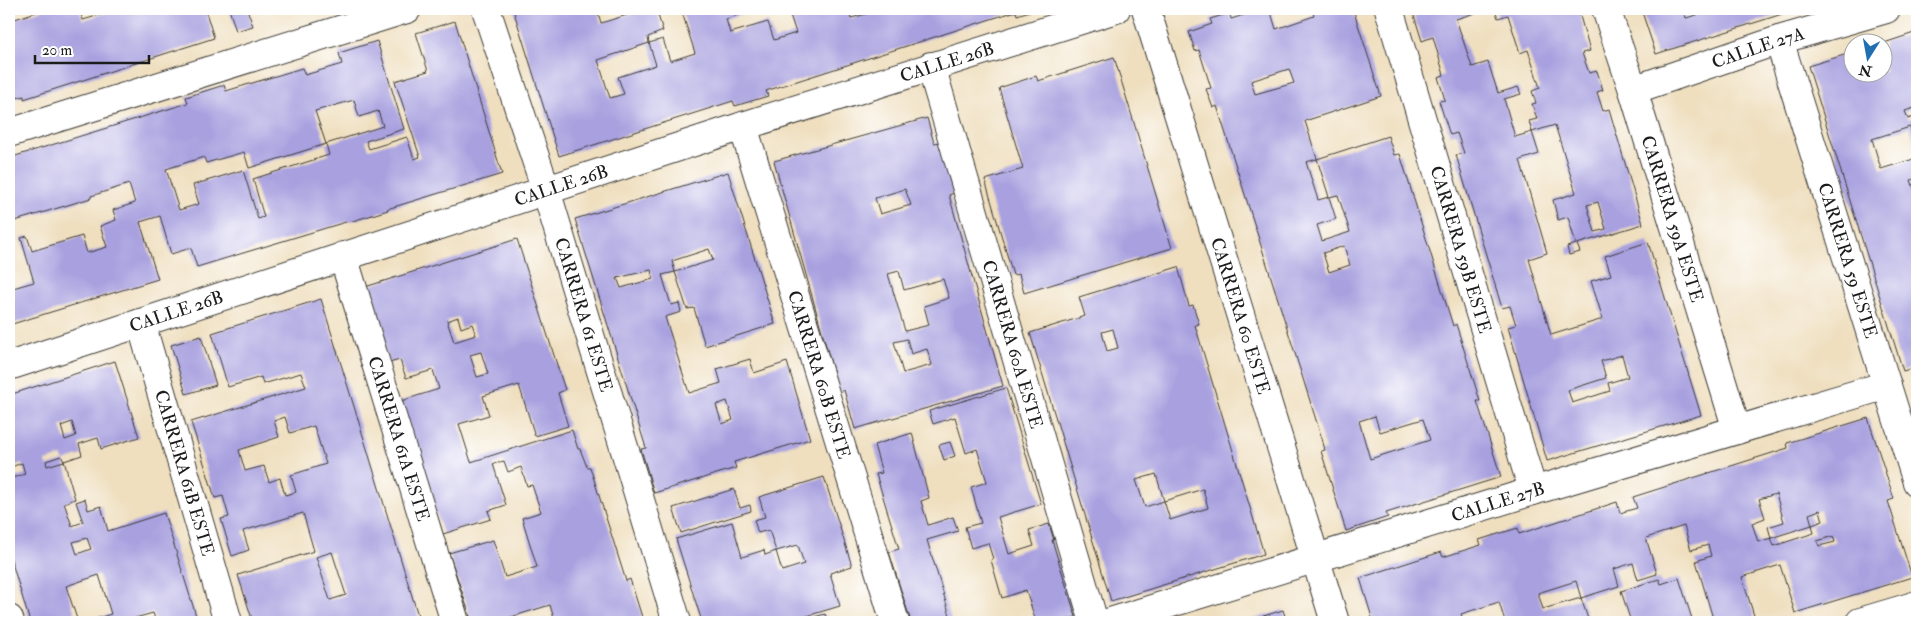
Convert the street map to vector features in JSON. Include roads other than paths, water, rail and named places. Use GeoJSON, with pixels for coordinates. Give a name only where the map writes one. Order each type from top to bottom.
{"type":"FeatureCollection","features":[{"type":"Feature","properties":{"kind":"street"},"geometry":{"type":"LineString","coordinates":[[9,133],[368,15],[407,9]]}},
{"type":"Feature","properties":{"kind":"street","name":"CARRERA 61 ESTE"},"geometry":{"type":"LineString","coordinates":[[486,9],[546,190],[677,622]]}},
{"type":"Feature","properties":{"kind":"street","name":"CALLE 26B"},"geometry":{"type":"LineString","coordinates":[[9,366],[743,126],[1116,9]]}},
{"type":"Feature","properties":{"kind":"street","name":"CARRERA 60 ESTE"},"geometry":{"type":"LineString","coordinates":[[1146,9],[1335,622]]}},
{"type":"Feature","properties":{"kind":"street","name":"CARRERA 59B ESTE"},"geometry":{"type":"LineString","coordinates":[[1389,9],[1533,491]]}},
{"type":"Feature","properties":{"kind":"street","name":"CARRERA 59A ESTE"},"geometry":{"type":"LineString","coordinates":[[1606,9],[1633,90],[1737,430]]}},
{"type":"Feature","properties":{"kind":"street","name":"CALLE 27A"},"geometry":{"type":"LineString","coordinates":[[1633,90],[1779,40],[1886,9]]}},
{"type":"Feature","properties":{"kind":"street","name":"CARRERA 59 ESTE"},"geometry":{"type":"LineString","coordinates":[[1779,40],[1917,482]]}},
{"type":"Feature","properties":{"kind":"street","name":"CARRERA 60A ESTE"},"geometry":{"type":"LineString","coordinates":[[931,66],[1094,622]]}},
{"type":"Feature","properties":{"kind":"street","name":"CARRERA 60B ESTE"},"geometry":{"type":"LineString","coordinates":[[743,126],[895,622]]}},
{"type":"Feature","properties":{"kind":"street","name":"CARRERA 61A ESTE"},"geometry":{"type":"LineString","coordinates":[[343,256],[455,622]]}},
{"type":"Feature","properties":{"kind":"street","name":"CARRERA 61B ESTE"},"geometry":{"type":"LineString","coordinates":[[141,323],[228,622]]}},
{"type":"Feature","properties":{"kind":"street","name":"CALLE 27B"},"geometry":{"type":"LineString","coordinates":[[1110,622],[1315,557],[1887,386]]}},
{"type":"Feature","properties":{"kind":"street"},"geometry":{"type":"LineString","coordinates":[[1860,622],[1917,605]]}}]}
